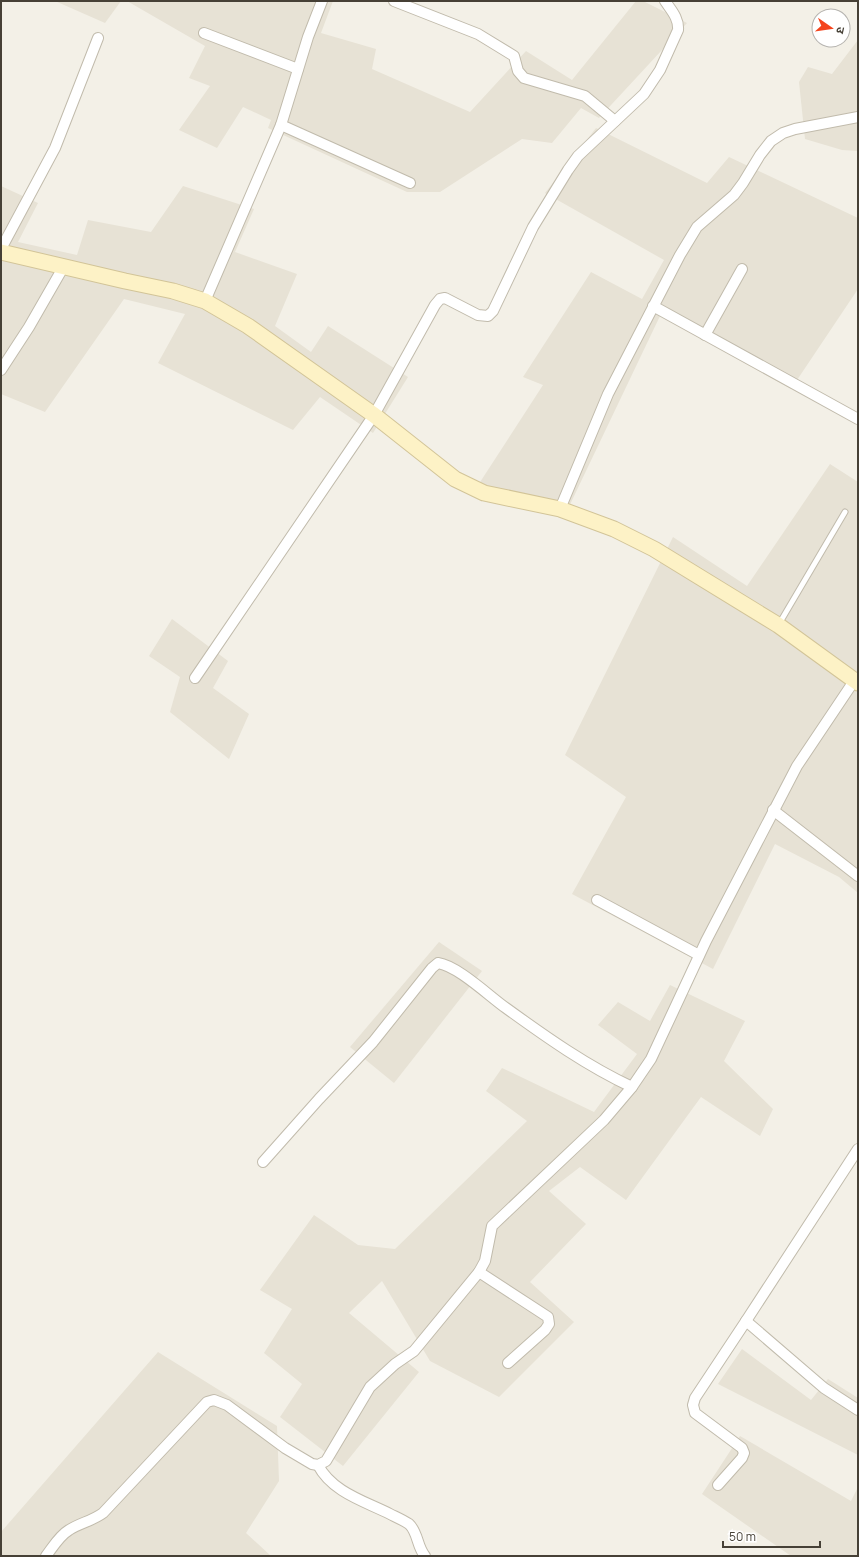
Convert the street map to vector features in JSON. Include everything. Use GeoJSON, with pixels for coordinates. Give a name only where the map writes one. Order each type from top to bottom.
{"type":"FeatureCollection","features":[{"type":"Feature","properties":{"kind":"street"},"geometry":{"type":"LineString","coordinates":[[205,301],[281,125],[298,69],[322,1]]}},
{"type":"Feature","properties":{"kind":"street"},"geometry":{"type":"LineString","coordinates":[[394,1],[478,34],[514,56],[518,71],[524,78],[585,96],[615,121]]}},
{"type":"Feature","properties":{"kind":"street"},"geometry":{"type":"LineString","coordinates":[[195,678],[374,415],[440,299],[445,298],[453,300],[478,315],[488,316],[493,311],[533,226],[568,170],[578,156],[644,94],[653,82],[678,30],[679,23],[664,1]]}},
{"type":"Feature","properties":{"kind":"street"},"geometry":{"type":"LineString","coordinates":[[204,33],[298,69]]}},
{"type":"Feature","properties":{"kind":"street"},"geometry":{"type":"LineString","coordinates":[[46,1556],[61,1536],[69,1530],[95,1519],[103,1513],[207,1402],[214,1400],[227,1405],[285,1448],[312,1464],[318,1465],[326,1461],[370,1386],[395,1364],[414,1351],[479,1272],[485,1261],[492,1226],[604,1120],[632,1087],[651,1059],[699,955],[796,766],[856,682],[778,626],[654,549],[614,529],[560,509],[484,493],[455,479],[374,415],[248,326],[205,301],[173,291],[125,281],[1,250],[55,148],[98,38]]}},
{"type":"Feature","properties":{"kind":"street"},"geometry":{"type":"LineString","coordinates":[[560,509],[608,394],[680,255],[697,227],[734,195],[771,141],[783,133],[795,129],[858,117]]}},
{"type":"Feature","properties":{"kind":"street"},"geometry":{"type":"LineString","coordinates":[[281,125],[410,183]]}},
{"type":"Feature","properties":{"kind":"street"},"geometry":{"type":"LineString","coordinates":[[1,370],[30,327],[64,266]]}},
{"type":"Feature","properties":{"kind":"street"},"geometry":{"type":"LineString","coordinates":[[706,335],[742,269]]}},
{"type":"Feature","properties":{"kind":"street"},"geometry":{"type":"LineString","coordinates":[[653,306],[858,419]]}},
{"type":"Feature","properties":{"kind":"street"},"geometry":{"type":"LineString","coordinates":[[773,810],[858,876]]}},
{"type":"Feature","properties":{"kind":"street"},"geometry":{"type":"LineString","coordinates":[[597,900],[699,955]]}},
{"type":"Feature","properties":{"kind":"street"},"geometry":{"type":"LineString","coordinates":[[263,1162],[318,1099],[373,1042],[432,968],[438,963],[446,964],[455,970],[505,1008],[598,1071],[632,1087]]}},
{"type":"Feature","properties":{"kind":"street"},"geometry":{"type":"LineString","coordinates":[[718,1485],[742,1458],[744,1453],[742,1448],[695,1413],[693,1405],[695,1398],[858,1149]]}},
{"type":"Feature","properties":{"kind":"street"},"geometry":{"type":"LineString","coordinates":[[479,1272],[548,1317],[549,1324],[545,1330],[508,1363]]}},
{"type":"Feature","properties":{"kind":"street"},"geometry":{"type":"LineString","coordinates":[[746,1321],[824,1388],[858,1410]]}},
{"type":"Feature","properties":{"kind":"street"},"geometry":{"type":"LineString","coordinates":[[318,1465],[331,1483],[343,1491],[407,1522],[414,1531],[420,1549],[425,1556]]}},
{"type":"Feature","properties":{"kind":"lane"},"geometry":{"type":"LineString","coordinates":[[778,626],[845,512]]}},
{"type":"Feature","properties":{"kind":"shaded area"},"geometry":{"type":"Polygon","coordinates":[[[55,1],[121,1],[105,23],[55,1]]]}},
{"type":"Feature","properties":{"kind":"shaded area"},"geometry":{"type":"Polygon","coordinates":[[[127,1],[333,1],[321,33],[376,49],[372,69],[470,112],[526,51],[572,80],[636,1],[643,1],[687,23],[599,118],[581,108],[552,143],[522,139],[440,192],[407,192],[268,128],[271,120],[243,107],[217,148],[179,130],[210,86],[189,78],[205,46],[127,1]]]}},
{"type":"Feature","properties":{"kind":"shaded area"},"geometry":{"type":"Polygon","coordinates":[[[858,40],[858,151],[842,150],[805,139],[799,82],[808,67],[832,74],[858,40]]]}},
{"type":"Feature","properties":{"kind":"shaded area"},"geometry":{"type":"Polygon","coordinates":[[[596,128],[707,183],[729,157],[858,218],[858,289],[791,389],[660,316],[565,515],[471,496],[543,385],[523,377],[591,272],[642,299],[664,260],[545,193],[596,128]]]}},
{"type":"Feature","properties":{"kind":"shaded area"},"geometry":{"type":"Polygon","coordinates":[[[1,186],[38,203],[18,242],[77,255],[88,220],[151,232],[183,186],[254,209],[235,252],[297,274],[275,326],[311,352],[328,326],[408,377],[373,433],[320,397],[293,430],[158,363],[185,314],[124,299],[45,412],[1,394],[1,186]]]}},
{"type":"Feature","properties":{"kind":"shaded area"},"geometry":{"type":"Polygon","coordinates":[[[830,464],[858,482],[858,893],[839,877],[775,844],[713,969],[572,894],[626,797],[565,755],[673,537],[747,586],[830,464]]]}},
{"type":"Feature","properties":{"kind":"shaded area"},"geometry":{"type":"Polygon","coordinates":[[[172,619],[228,661],[213,688],[249,714],[229,759],[170,712],[180,677],[149,656],[172,619]]]}},
{"type":"Feature","properties":{"kind":"shaded area"},"geometry":{"type":"Polygon","coordinates":[[[439,942],[482,971],[394,1083],[350,1047],[439,942]]]}},
{"type":"Feature","properties":{"kind":"shaded area"},"geometry":{"type":"Polygon","coordinates":[[[670,985],[745,1021],[724,1061],[773,1109],[760,1136],[701,1097],[626,1200],[580,1167],[549,1191],[586,1224],[530,1282],[574,1322],[499,1397],[430,1361],[382,1281],[349,1313],[419,1372],[343,1466],[280,1417],[302,1384],[264,1353],[292,1309],[260,1290],[314,1215],[358,1245],[395,1249],[527,1121],[486,1091],[502,1068],[594,1112],[637,1054],[598,1025],[618,1002],[650,1021],[670,985]]]}},
{"type":"Feature","properties":{"kind":"shaded area"},"geometry":{"type":"Polygon","coordinates":[[[742,1349],[811,1400],[828,1379],[858,1398],[858,1455],[718,1384],[742,1349]]]}},
{"type":"Feature","properties":{"kind":"shaded area"},"geometry":{"type":"Polygon","coordinates":[[[158,1352],[277,1426],[279,1481],[246,1533],[271,1556],[1,1556],[1,1532],[158,1352]]]}},
{"type":"Feature","properties":{"kind":"shaded area"},"geometry":{"type":"Polygon","coordinates":[[[740,1436],[851,1501],[858,1487],[858,1556],[791,1556],[702,1494],[740,1436]]]}}]}
